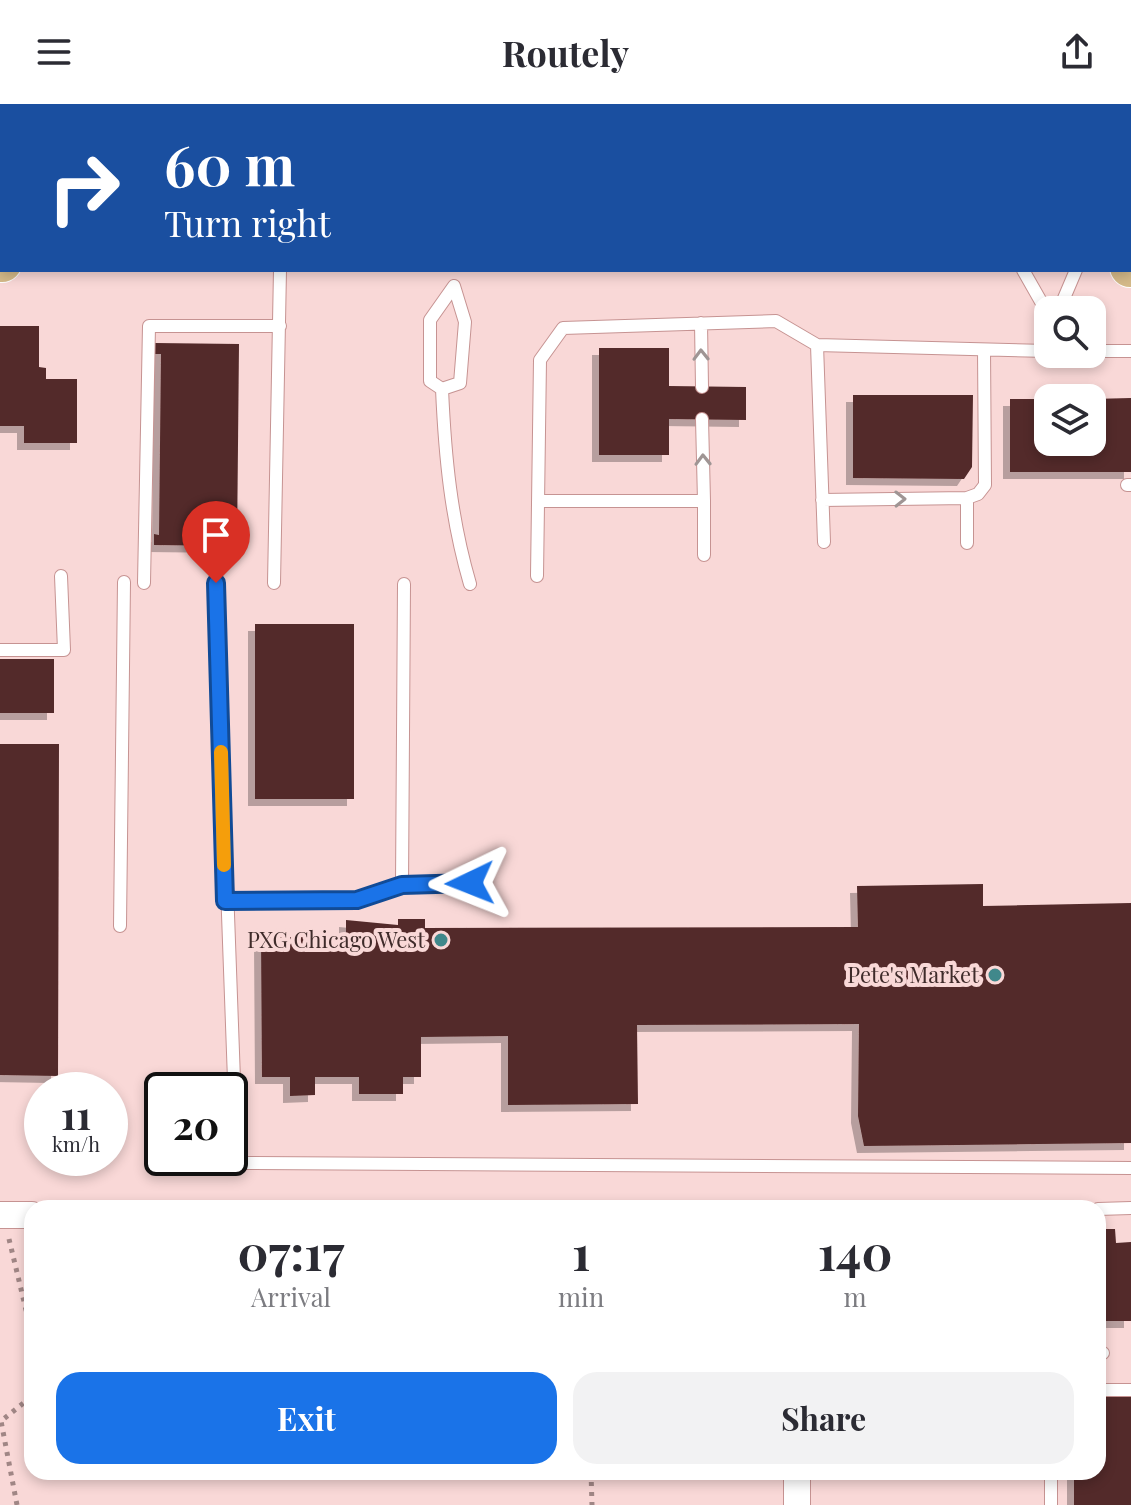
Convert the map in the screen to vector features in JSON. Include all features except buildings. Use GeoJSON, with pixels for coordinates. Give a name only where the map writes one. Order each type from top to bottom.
{"type":"FeatureCollection","features":[{"type":"Feature","properties":{"kind":"street"},"geometry":{"type":"LineString","coordinates":[[2,1215],[24,1215]]}},
{"type":"Feature","properties":{"kind":"street"},"geometry":{"type":"LineString","coordinates":[[797,1480],[797,1505]]}},
{"type":"Feature","properties":{"kind":"lane"},"geometry":{"type":"LineString","coordinates":[[274,583],[280,272]]}},
{"type":"Feature","properties":{"kind":"lane"},"geometry":{"type":"LineString","coordinates":[[442,389],[430,381],[430,320],[454,286],[457,272]]}},
{"type":"Feature","properties":{"kind":"lane"},"geometry":{"type":"LineString","coordinates":[[1024,272],[1038,296]]}},
{"type":"Feature","properties":{"kind":"lane"},"geometry":{"type":"LineString","coordinates":[[1065,296],[1075,272]]}},
{"type":"Feature","properties":{"kind":"lane"},"geometry":{"type":"LineString","coordinates":[[442,389],[460,383],[465,322],[454,286]]}},
{"type":"Feature","properties":{"kind":"lane"},"geometry":{"type":"LineString","coordinates":[[537,576],[540,360],[563,328],[776,321],[817,345],[1034,351]]}},
{"type":"Feature","properties":{"kind":"lane"},"geometry":{"type":"LineString","coordinates":[[701,323],[702,387]]}},
{"type":"Feature","properties":{"kind":"lane"},"geometry":{"type":"LineString","coordinates":[[144,583],[149,326],[280,326]]}},
{"type":"Feature","properties":{"kind":"lane"},"geometry":{"type":"LineString","coordinates":[[817,345],[824,542]]}},
{"type":"Feature","properties":{"kind":"lane"},"geometry":{"type":"LineString","coordinates":[[822,500],[967,498],[978,494],[985,485],[984,350]]}},
{"type":"Feature","properties":{"kind":"lane"},"geometry":{"type":"LineString","coordinates":[[1106,351],[1131,351]]}},
{"type":"Feature","properties":{"kind":"lane"},"geometry":{"type":"LineString","coordinates":[[442,389],[446,478],[454,531],[470,584]]}},
{"type":"Feature","properties":{"kind":"lane"},"geometry":{"type":"LineString","coordinates":[[702,419],[704,555]]}},
{"type":"Feature","properties":{"kind":"lane"},"geometry":{"type":"LineString","coordinates":[[967,498],[967,543]]}},
{"type":"Feature","properties":{"kind":"lane"},"geometry":{"type":"LineString","coordinates":[[538,501],[704,501]]}},
{"type":"Feature","properties":{"kind":"lane"},"geometry":{"type":"LineString","coordinates":[[0,650],[64,650],[61,576]]}},
{"type":"Feature","properties":{"kind":"lane"},"geometry":{"type":"LineString","coordinates":[[120,926],[124,582]]}},
{"type":"Feature","properties":{"kind":"lane"},"geometry":{"type":"LineString","coordinates":[[216,583],[225,901],[237,1163],[1131,1168]]}},
{"type":"Feature","properties":{"kind":"lane"},"geometry":{"type":"LineString","coordinates":[[402,885],[404,584]]}},
{"type":"Feature","properties":{"kind":"lane"},"geometry":{"type":"LineString","coordinates":[[225,901],[357,900],[402,885],[470,883]]}},
{"type":"Feature","properties":{"kind":"lane"},"geometry":{"type":"LineString","coordinates":[[1106,1209],[1131,1208]]}},
{"type":"Feature","properties":{"kind":"lane"},"geometry":{"type":"LineString","coordinates":[[1106,1390],[1131,1390]]}},
{"type":"Feature","properties":{"kind":"lane"},"geometry":{"type":"LineString","coordinates":[[1051,1480],[1051,1505]]}},
{"type":"Feature","properties":{"kind":"path"},"geometry":{"type":"LineString","coordinates":[[2,1215],[24,1303]]}},
{"type":"Feature","properties":{"kind":"path"},"geometry":{"type":"LineString","coordinates":[[17,1505],[0,1421],[24,1403]]}},
{"type":"Feature","properties":{"kind":"path"},"geometry":{"type":"LineString","coordinates":[[590,1504],[591,1480]]}},
{"type":"Feature","properties":{"kind":"slow traffic"},"geometry":{"type":"LineString","coordinates":[[221,752],[224,865]]}},
{"type":"Feature","properties":{"kind":"place","name":"PXG Chicago West"},"geometry":{"type":"Point","coordinates":[441,940]}},
{"type":"Feature","properties":{"kind":"place","name":"Pete's Market"},"geometry":{"type":"Point","coordinates":[995,975]}},
{"type":"Feature","properties":{"kind":"route"},"geometry":{"type":"LineString","coordinates":[[216,583],[225,901],[357,900],[402,885],[470,883]]}}]}
